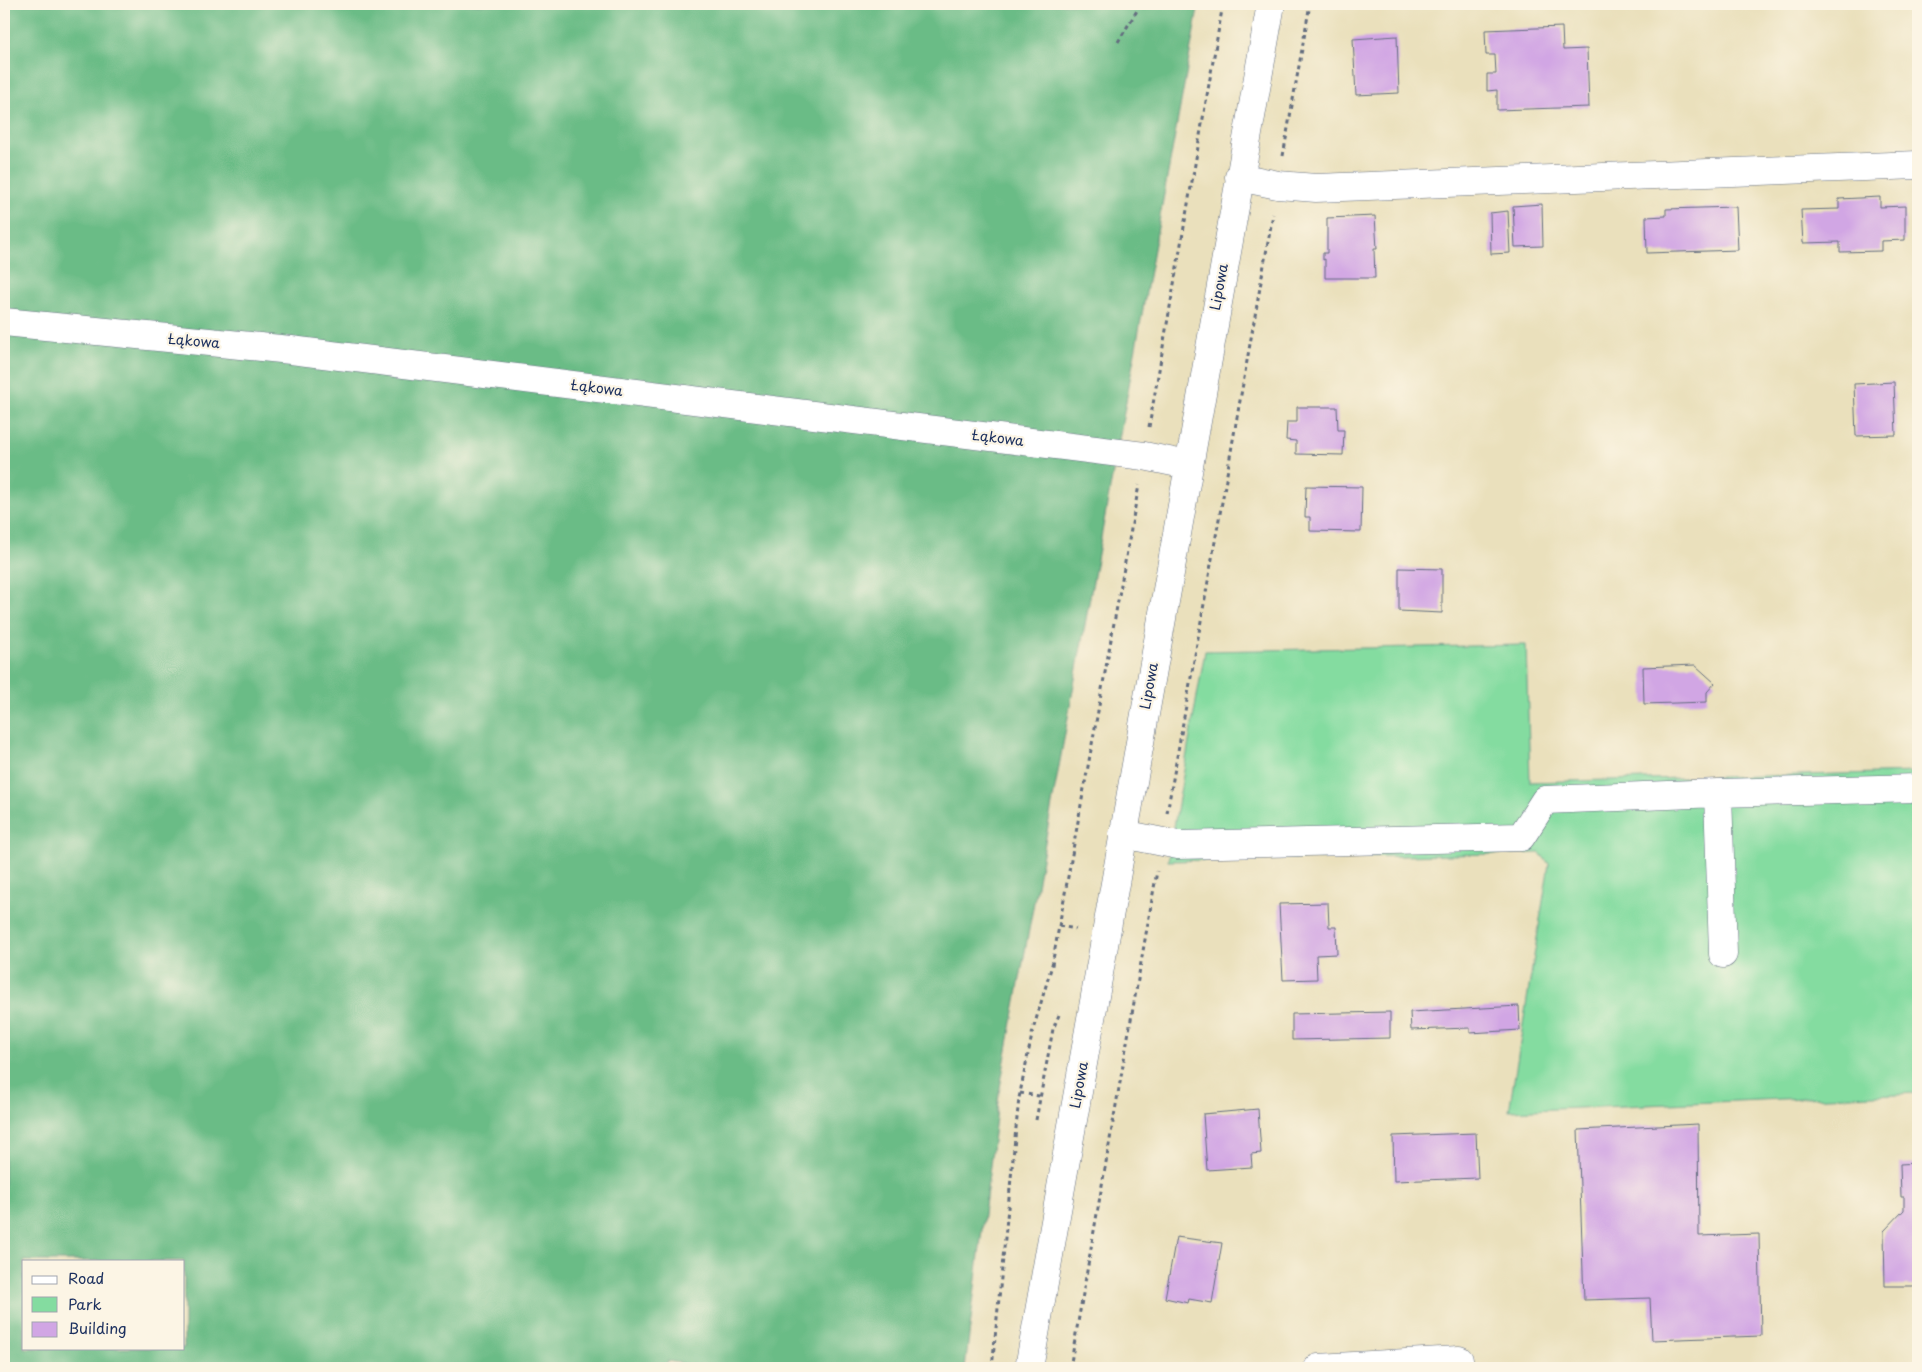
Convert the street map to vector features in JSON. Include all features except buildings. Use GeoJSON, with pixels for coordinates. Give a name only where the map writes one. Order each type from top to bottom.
{"type":"FeatureCollection","features":[{"type":"Feature","properties":{"kind":"street","name":"Lipowa"},"geometry":{"type":"LineString","coordinates":[[1029,1368],[1271,4]]}},
{"type":"Feature","properties":{"kind":"street"},"geometry":{"type":"LineString","coordinates":[[1239,177],[1278,185],[1316,188],[1918,165]]}},
{"type":"Feature","properties":{"kind":"street","name":"Łąkowa"},"geometry":{"type":"LineString","coordinates":[[4,322],[291,350],[1144,456],[1188,465]]}},
{"type":"Feature","properties":{"kind":"street"},"geometry":{"type":"LineString","coordinates":[[1123,834],[1178,846],[1521,837],[1545,800],[1918,788]]}},
{"type":"Feature","properties":{"kind":"street"},"geometry":{"type":"LineString","coordinates":[[1718,793],[1723,954]]}},
{"type":"Feature","properties":{"kind":"street"},"geometry":{"type":"LineString","coordinates":[[1318,1368],[1459,1360]]}},
{"type":"Feature","properties":{"kind":"path"},"geometry":{"type":"LineString","coordinates":[[1118,42],[1141,4]]}},
{"type":"Feature","properties":{"kind":"path"},"geometry":{"type":"LineString","coordinates":[[992,1368],[1020,1093],[1033,1030],[1052,965],[1223,4]]}},
{"type":"Feature","properties":{"kind":"path"},"geometry":{"type":"LineString","coordinates":[[1070,1368],[1310,4]]}},
{"type":"Feature","properties":{"kind":"path"},"geometry":{"type":"LineString","coordinates":[[1020,1093],[1039,1096]]}},
{"type":"Feature","properties":{"kind":"green space"},"geometry":{"type":"Polygon","coordinates":[[[4,4],[1199,4],[999,1093],[965,1368],[711,1368],[667,1361],[666,1368],[4,1368],[4,4]]]}},
{"type":"Feature","properties":{"kind":"green space"},"geometry":{"type":"Polygon","coordinates":[[[1526,645],[1530,782],[1918,772],[1918,1093],[1509,1111],[1549,864],[1540,853],[1168,861],[1205,651],[1526,645]]]}}]}
